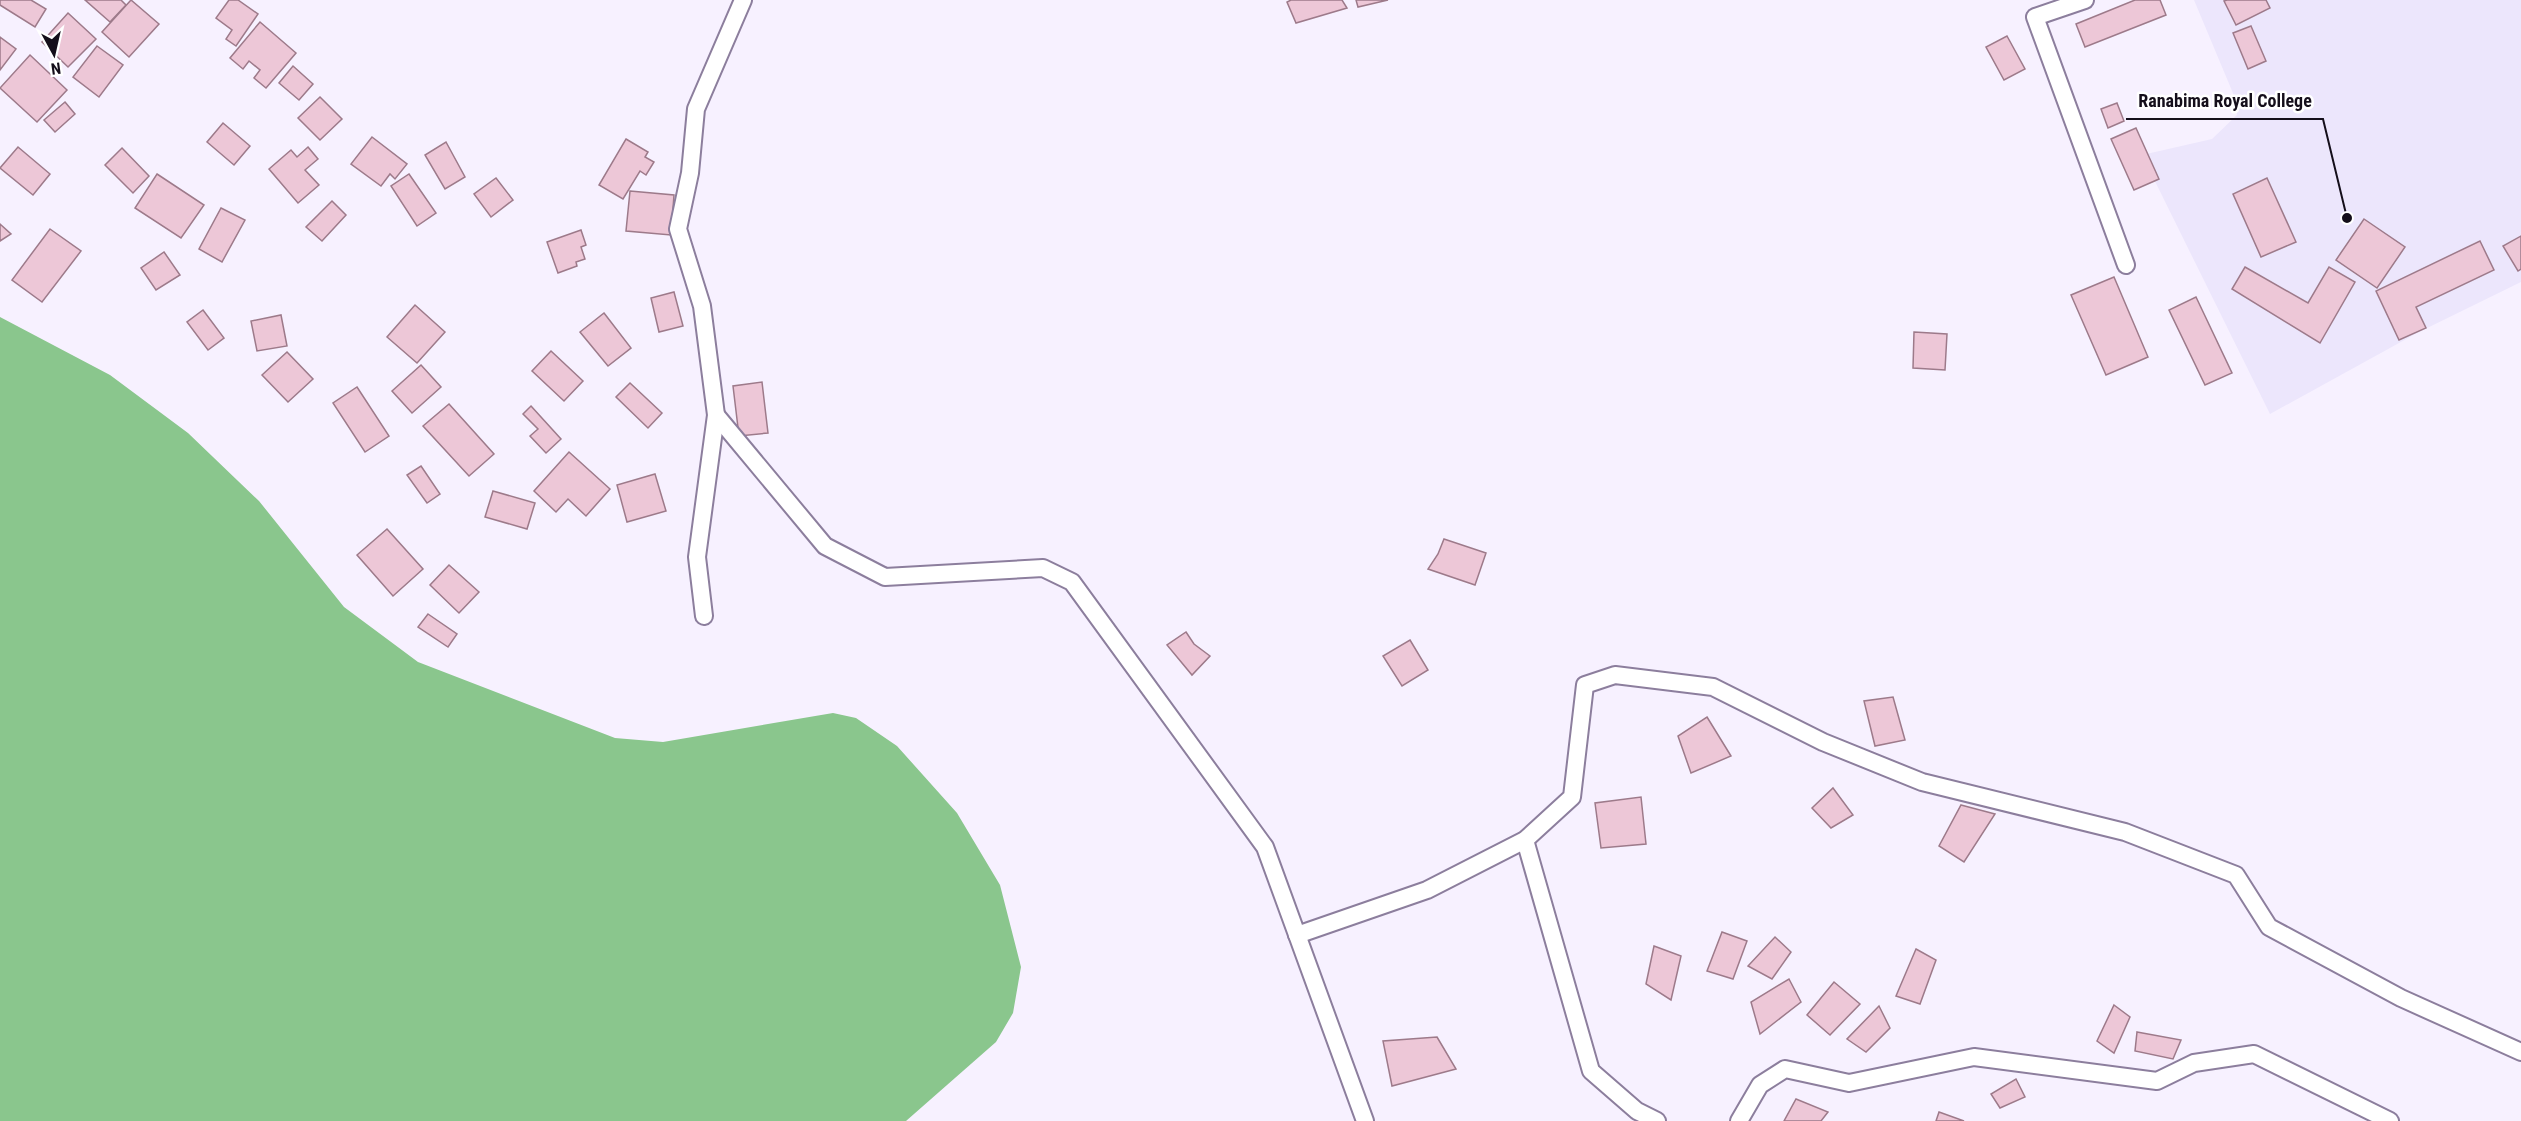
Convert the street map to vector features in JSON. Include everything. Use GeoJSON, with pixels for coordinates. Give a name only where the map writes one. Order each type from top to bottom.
{"type":"FeatureCollection","features":[{"type":"Feature","properties":{"kind":"street"},"geometry":{"type":"LineString","coordinates":[[704,616],[697,557],[716,416],[702,306],[678,229],[690,173],[696,110],[743,0]]}},
{"type":"Feature","properties":{"kind":"street"},"geometry":{"type":"LineString","coordinates":[[2085,0],[2034,17],[2126,266]]}},
{"type":"Feature","properties":{"kind":"street"},"geometry":{"type":"LineString","coordinates":[[716,416],[825,546],[885,577],[1043,568],[1072,582],[1265,847],[1365,1121]]}},
{"type":"Feature","properties":{"kind":"street"},"geometry":{"type":"LineString","coordinates":[[1297,935],[1427,890],[1525,840],[1572,797],[1585,685],[1615,675],[1713,687],[1823,742],[1922,782],[2125,832],[2236,875],[2269,927],[2401,998],[2521,1052]]}},
{"type":"Feature","properties":{"kind":"street"},"geometry":{"type":"LineString","coordinates":[[1525,840],[1592,1071],[1638,1111],[1657,1121]]}},
{"type":"Feature","properties":{"kind":"street"},"geometry":{"type":"LineString","coordinates":[[1739,1121],[1760,1085],[1785,1070],[1849,1083],[1974,1057],[2157,1081],[2194,1063],[2254,1054],[2390,1121]]}},
{"type":"Feature","properties":{"kind":"shaded area"},"geometry":{"type":"Polygon","coordinates":[[[2194,0],[2521,0],[2521,282],[2419,332],[2270,414],[2142,155],[2212,139],[2237,115],[2235,98],[2194,0]]]}},
{"type":"Feature","properties":{"kind":"green space"},"geometry":{"type":"Polygon","coordinates":[[[0,317],[110,375],[188,433],[259,501],[344,607],[418,662],[615,738],[663,742],[833,713],[856,718],[897,746],[957,813],[1000,885],[1021,967],[1013,1013],[996,1042],[906,1121],[0,1121],[0,317]]]}},
{"type":"Feature","properties":{"kind":"building"},"geometry":{"type":"Polygon","coordinates":[[[0,0],[31,0],[46,9],[35,27],[0,5],[0,0]]]}},
{"type":"Feature","properties":{"kind":"building"},"geometry":{"type":"Polygon","coordinates":[[[85,0],[121,0],[126,5],[110,22],[85,0]]]}},
{"type":"Feature","properties":{"kind":"building"},"geometry":{"type":"Polygon","coordinates":[[[131,0],[159,24],[129,57],[102,32],[131,0]]]}},
{"type":"Feature","properties":{"kind":"building"},"geometry":{"type":"Polygon","coordinates":[[[229,0],[238,0],[258,14],[236,46],[226,39],[232,30],[216,18],[229,0]]]}},
{"type":"Feature","properties":{"kind":"building"},"geometry":{"type":"Polygon","coordinates":[[[1291,0],[1342,0],[1347,8],[1296,23],[1287,2],[1291,0]]]}},
{"type":"Feature","properties":{"kind":"building"},"geometry":{"type":"Polygon","coordinates":[[[1356,0],[1388,0],[1358,7],[1356,0]]]}},
{"type":"Feature","properties":{"kind":"building"},"geometry":{"type":"Polygon","coordinates":[[[2135,0],[2160,0],[2166,15],[2085,47],[2076,24],[2135,0]]]}},
{"type":"Feature","properties":{"kind":"building"},"geometry":{"type":"Polygon","coordinates":[[[2266,0],[2270,8],[2236,25],[2224,1],[2266,0]]]}},
{"type":"Feature","properties":{"kind":"building"},"geometry":{"type":"Polygon","coordinates":[[[68,13],[96,39],[68,67],[42,42],[68,13]]]}},
{"type":"Feature","properties":{"kind":"building"},"geometry":{"type":"Polygon","coordinates":[[[260,22],[296,53],[266,88],[254,78],[260,70],[249,61],[243,69],[230,58],[260,22]]]}},
{"type":"Feature","properties":{"kind":"building"},"geometry":{"type":"Polygon","coordinates":[[[2251,26],[2266,61],[2248,69],[2233,33],[2251,26]]]}},
{"type":"Feature","properties":{"kind":"building"},"geometry":{"type":"Polygon","coordinates":[[[2007,36],[2025,69],[2004,80],[1986,47],[2007,36]]]}},
{"type":"Feature","properties":{"kind":"building"},"geometry":{"type":"Polygon","coordinates":[[[0,37],[16,49],[0,70],[0,37]]]}},
{"type":"Feature","properties":{"kind":"building"},"geometry":{"type":"Polygon","coordinates":[[[97,46],[123,65],[99,97],[73,77],[97,46]]]}},
{"type":"Feature","properties":{"kind":"building"},"geometry":{"type":"Polygon","coordinates":[[[30,55],[67,90],[37,122],[0,88],[30,55]]]}},
{"type":"Feature","properties":{"kind":"building"},"geometry":{"type":"Polygon","coordinates":[[[293,66],[313,84],[299,100],[279,83],[293,66]]]}},
{"type":"Feature","properties":{"kind":"building"},"geometry":{"type":"Polygon","coordinates":[[[320,97],[342,119],[320,140],[298,118],[320,97]]]}},
{"type":"Feature","properties":{"kind":"building"},"geometry":{"type":"Polygon","coordinates":[[[65,102],[75,114],[55,132],[44,120],[65,102]]]}},
{"type":"Feature","properties":{"kind":"building"},"geometry":{"type":"Polygon","coordinates":[[[2117,103],[2124,121],[2108,128],[2101,109],[2117,103]]]}},
{"type":"Feature","properties":{"kind":"building"},"geometry":{"type":"Polygon","coordinates":[[[223,123],[250,146],[234,165],[207,142],[223,123]]]}},
{"type":"Feature","properties":{"kind":"building"},"geometry":{"type":"Polygon","coordinates":[[[2136,128],[2159,179],[2134,190],[2111,139],[2136,128]]]}},
{"type":"Feature","properties":{"kind":"building"},"geometry":{"type":"Polygon","coordinates":[[[372,137],[407,164],[395,179],[390,174],[381,186],[351,164],[372,137]]]}},
{"type":"Feature","properties":{"kind":"building"},"geometry":{"type":"Polygon","coordinates":[[[626,139],[648,152],[645,157],[654,162],[646,175],[640,171],[623,199],[599,185],[626,139]]]}},
{"type":"Feature","properties":{"kind":"building"},"geometry":{"type":"Polygon","coordinates":[[[446,142],[465,177],[445,189],[425,155],[446,142]]]}},
{"type":"Feature","properties":{"kind":"building"},"geometry":{"type":"Polygon","coordinates":[[[18,147],[50,174],[33,195],[0,168],[18,147]]]}},
{"type":"Feature","properties":{"kind":"building"},"geometry":{"type":"Polygon","coordinates":[[[308,147],[318,159],[305,170],[319,185],[298,203],[269,169],[291,150],[297,157],[308,147]]]}},
{"type":"Feature","properties":{"kind":"building"},"geometry":{"type":"Polygon","coordinates":[[[122,148],[149,176],[133,193],[105,165],[122,148]]]}},
{"type":"Feature","properties":{"kind":"building"},"geometry":{"type":"Polygon","coordinates":[[[157,174],[204,205],[181,238],[135,208],[157,174]]]}},
{"type":"Feature","properties":{"kind":"building"},"geometry":{"type":"Polygon","coordinates":[[[409,174],[436,213],[417,226],[391,186],[409,174]]]}},
{"type":"Feature","properties":{"kind":"building"},"geometry":{"type":"Polygon","coordinates":[[[496,178],[513,200],[491,217],[474,194],[496,178]]]}},
{"type":"Feature","properties":{"kind":"building"},"geometry":{"type":"Polygon","coordinates":[[[2267,178],[2296,242],[2261,257],[2233,194],[2267,178]]]}},
{"type":"Feature","properties":{"kind":"building"},"geometry":{"type":"Polygon","coordinates":[[[630,191],[674,195],[671,235],[626,231],[630,191]]]}},
{"type":"Feature","properties":{"kind":"building"},"geometry":{"type":"Polygon","coordinates":[[[332,201],[346,215],[322,241],[306,227],[332,201]]]}},
{"type":"Feature","properties":{"kind":"building"},"geometry":{"type":"Polygon","coordinates":[[[221,208],[245,220],[222,262],[199,249],[221,208]]]}},
{"type":"Feature","properties":{"kind":"building"},"geometry":{"type":"Polygon","coordinates":[[[2364,219],[2405,247],[2377,288],[2336,260],[2364,219]]]}},
{"type":"Feature","properties":{"kind":"building"},"geometry":{"type":"Polygon","coordinates":[[[0,224],[11,234],[0,241],[0,224]]]}},
{"type":"Feature","properties":{"kind":"building"},"geometry":{"type":"Polygon","coordinates":[[[50,229],[81,251],[42,302],[12,280],[50,229]]]}},
{"type":"Feature","properties":{"kind":"building"},"geometry":{"type":"Polygon","coordinates":[[[581,230],[586,245],[581,247],[585,259],[576,262],[577,266],[558,273],[547,242],[581,230]]]}},
{"type":"Feature","properties":{"kind":"building"},"geometry":{"type":"Polygon","coordinates":[[[2521,236],[2521,269],[2518,271],[2503,246],[2521,236]]]}},
{"type":"Feature","properties":{"kind":"building"},"geometry":{"type":"Polygon","coordinates":[[[2480,241],[2494,270],[2416,307],[2426,328],[2399,340],[2376,291],[2480,241]]]}},
{"type":"Feature","properties":{"kind":"building"},"geometry":{"type":"Polygon","coordinates":[[[164,252],[180,275],[156,290],[141,268],[164,252]]]}},
{"type":"Feature","properties":{"kind":"building"},"geometry":{"type":"Polygon","coordinates":[[[2245,267],[2308,303],[2329,267],[2355,282],[2320,343],[2232,289],[2245,267]]]}},
{"type":"Feature","properties":{"kind":"building"},"geometry":{"type":"Polygon","coordinates":[[[2114,277],[2148,357],[2106,375],[2071,295],[2114,277]]]}},
{"type":"Feature","properties":{"kind":"building"},"geometry":{"type":"Polygon","coordinates":[[[674,292],[683,326],[659,332],[651,298],[674,292]]]}},
{"type":"Feature","properties":{"kind":"building"},"geometry":{"type":"Polygon","coordinates":[[[2196,297],[2232,373],[2205,385],[2169,310],[2196,297]]]}},
{"type":"Feature","properties":{"kind":"building"},"geometry":{"type":"Polygon","coordinates":[[[415,305],[445,332],[417,363],[387,337],[415,305]]]}},
{"type":"Feature","properties":{"kind":"building"},"geometry":{"type":"Polygon","coordinates":[[[203,310],[224,338],[208,350],[187,322],[203,310]]]}},
{"type":"Feature","properties":{"kind":"building"},"geometry":{"type":"Polygon","coordinates":[[[604,313],[631,348],[608,366],[580,332],[604,313]]]}},
{"type":"Feature","properties":{"kind":"building"},"geometry":{"type":"Polygon","coordinates":[[[281,315],[287,346],[257,351],[251,321],[281,315]]]}},
{"type":"Feature","properties":{"kind":"building"},"geometry":{"type":"Polygon","coordinates":[[[1914,332],[1947,334],[1945,370],[1913,368],[1914,332]]]}},
{"type":"Feature","properties":{"kind":"building"},"geometry":{"type":"Polygon","coordinates":[[[551,351],[583,381],[564,401],[532,371],[551,351]]]}},
{"type":"Feature","properties":{"kind":"building"},"geometry":{"type":"Polygon","coordinates":[[[287,352],[313,379],[288,402],[262,375],[287,352]]]}},
{"type":"Feature","properties":{"kind":"building"},"geometry":{"type":"Polygon","coordinates":[[[421,365],[441,387],[412,413],[392,391],[421,365]]]}},
{"type":"Feature","properties":{"kind":"building"},"geometry":{"type":"Polygon","coordinates":[[[762,382],[768,433],[739,436],[733,386],[762,382]]]}},
{"type":"Feature","properties":{"kind":"building"},"geometry":{"type":"Polygon","coordinates":[[[630,383],[662,413],[648,428],[616,397],[630,383]]]}},
{"type":"Feature","properties":{"kind":"building"},"geometry":{"type":"Polygon","coordinates":[[[357,387],[389,436],[365,452],[333,403],[357,387]]]}},
{"type":"Feature","properties":{"kind":"building"},"geometry":{"type":"Polygon","coordinates":[[[449,404],[494,454],[469,476],[423,426],[449,404]]]}},
{"type":"Feature","properties":{"kind":"building"},"geometry":{"type":"Polygon","coordinates":[[[531,406],[561,439],[546,453],[530,436],[538,429],[523,414],[531,406]]]}},
{"type":"Feature","properties":{"kind":"building"},"geometry":{"type":"Polygon","coordinates":[[[569,452],[610,489],[586,516],[568,499],[556,512],[534,491],[569,452]]]}},
{"type":"Feature","properties":{"kind":"building"},"geometry":{"type":"Polygon","coordinates":[[[421,466],[440,494],[427,503],[407,475],[421,466]]]}},
{"type":"Feature","properties":{"kind":"building"},"geometry":{"type":"Polygon","coordinates":[[[655,474],[666,511],[627,522],[617,485],[655,474]]]}},
{"type":"Feature","properties":{"kind":"building"},"geometry":{"type":"Polygon","coordinates":[[[493,491],[535,503],[527,529],[485,517],[493,491]]]}},
{"type":"Feature","properties":{"kind":"building"},"geometry":{"type":"Polygon","coordinates":[[[387,529],[423,569],[393,596],[357,555],[387,529]]]}},
{"type":"Feature","properties":{"kind":"building"},"geometry":{"type":"Polygon","coordinates":[[[1444,539],[1486,553],[1475,585],[1428,569],[1444,539]]]}},
{"type":"Feature","properties":{"kind":"building"},"geometry":{"type":"Polygon","coordinates":[[[449,565],[479,592],[459,613],[430,585],[449,565]]]}},
{"type":"Feature","properties":{"kind":"building"},"geometry":{"type":"Polygon","coordinates":[[[428,614],[457,634],[448,647],[418,627],[428,614]]]}},
{"type":"Feature","properties":{"kind":"building"},"geometry":{"type":"Polygon","coordinates":[[[1186,632],[1194,644],[1210,656],[1192,675],[1167,645],[1186,632]]]}},
{"type":"Feature","properties":{"kind":"building"},"geometry":{"type":"Polygon","coordinates":[[[1410,640],[1428,670],[1402,686],[1383,656],[1410,640]]]}},
{"type":"Feature","properties":{"kind":"building"},"geometry":{"type":"Polygon","coordinates":[[[1893,697],[1905,740],[1875,746],[1864,701],[1893,697]]]}},
{"type":"Feature","properties":{"kind":"building"},"geometry":{"type":"Polygon","coordinates":[[[1707,717],[1731,756],[1691,773],[1678,736],[1707,717]]]}},
{"type":"Feature","properties":{"kind":"building"},"geometry":{"type":"Polygon","coordinates":[[[1833,788],[1853,815],[1831,828],[1812,808],[1833,788]]]}},
{"type":"Feature","properties":{"kind":"building"},"geometry":{"type":"Polygon","coordinates":[[[1641,797],[1646,844],[1601,848],[1595,803],[1641,797]]]}},
{"type":"Feature","properties":{"kind":"building"},"geometry":{"type":"Polygon","coordinates":[[[1961,805],[1995,814],[1964,862],[1939,846],[1961,805]]]}},
{"type":"Feature","properties":{"kind":"building"},"geometry":{"type":"Polygon","coordinates":[[[1722,932],[1747,941],[1733,979],[1707,971],[1722,932]]]}},
{"type":"Feature","properties":{"kind":"building"},"geometry":{"type":"Polygon","coordinates":[[[1775,937],[1791,952],[1772,979],[1748,966],[1775,937]]]}},
{"type":"Feature","properties":{"kind":"building"},"geometry":{"type":"Polygon","coordinates":[[[1654,946],[1681,956],[1671,1000],[1646,984],[1654,946]]]}},
{"type":"Feature","properties":{"kind":"building"},"geometry":{"type":"Polygon","coordinates":[[[1916,949],[1936,960],[1920,1004],[1896,996],[1916,949]]]}},
{"type":"Feature","properties":{"kind":"building"},"geometry":{"type":"Polygon","coordinates":[[[1789,979],[1801,1002],[1760,1034],[1751,1002],[1789,979]]]}},
{"type":"Feature","properties":{"kind":"building"},"geometry":{"type":"Polygon","coordinates":[[[1834,982],[1860,1004],[1830,1035],[1807,1015],[1834,982]]]}},
{"type":"Feature","properties":{"kind":"building"},"geometry":{"type":"Polygon","coordinates":[[[2114,1005],[2130,1017],[2114,1053],[2097,1041],[2114,1005]]]}},
{"type":"Feature","properties":{"kind":"building"},"geometry":{"type":"Polygon","coordinates":[[[1879,1006],[1890,1028],[1866,1052],[1847,1039],[1879,1006]]]}},
{"type":"Feature","properties":{"kind":"building"},"geometry":{"type":"Polygon","coordinates":[[[2137,1032],[2181,1040],[2173,1059],[2135,1051],[2137,1032]]]}},
{"type":"Feature","properties":{"kind":"building"},"geometry":{"type":"Polygon","coordinates":[[[1437,1037],[1456,1069],[1392,1086],[1383,1041],[1437,1037]]]}},
{"type":"Feature","properties":{"kind":"building"},"geometry":{"type":"Polygon","coordinates":[[[2016,1079],[2025,1097],[2000,1108],[1991,1094],[2016,1079]]]}},
{"type":"Feature","properties":{"kind":"building"},"geometry":{"type":"Polygon","coordinates":[[[1796,1099],[1828,1112],[1821,1121],[1784,1121],[1796,1099]]]}},
{"type":"Feature","properties":{"kind":"building"},"geometry":{"type":"Polygon","coordinates":[[[1939,1112],[1964,1121],[1936,1121],[1939,1112]]]}},
{"type":"Feature","properties":{"kind":"place","name":"Ranabima Royal College"},"geometry":{"type":"Point","coordinates":[2347,218]}}]}
